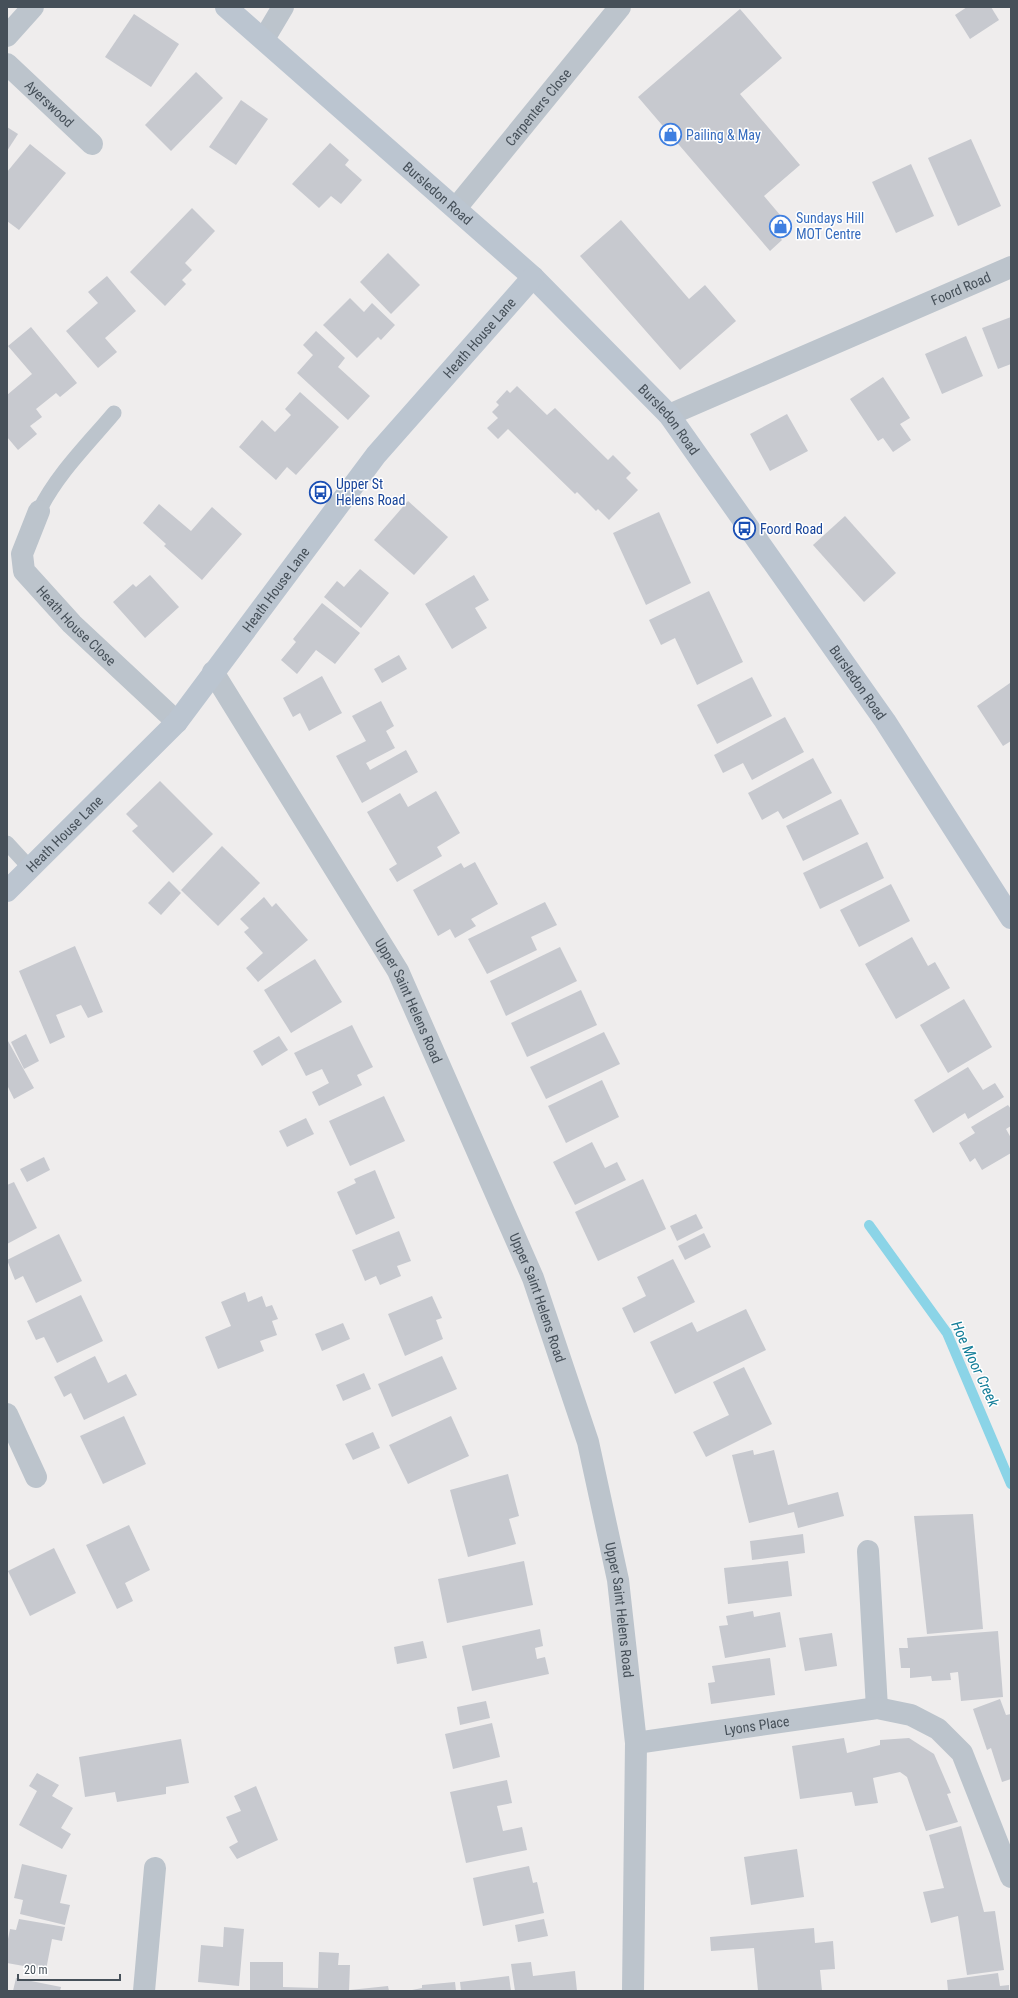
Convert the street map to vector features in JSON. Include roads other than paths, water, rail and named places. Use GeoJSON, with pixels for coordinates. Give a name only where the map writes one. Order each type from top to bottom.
{"type":"FeatureCollection","features":[{"type":"Feature","properties":{"kind":"street"},"geometry":{"type":"LineString","coordinates":[[7,36],[33,7]]}},
{"type":"Feature","properties":{"kind":"street","name":"Bursledon Road"},"geometry":{"type":"LineString","coordinates":[[226,7],[533,276],[669,416],[885,721],[1011,918]]}},
{"type":"Feature","properties":{"kind":"street"},"geometry":{"type":"LineString","coordinates":[[264,40],[282,7]]}},
{"type":"Feature","properties":{"kind":"street","name":"Carpenters Close"},"geometry":{"type":"LineString","coordinates":[[456,208],[620,7]]}},
{"type":"Feature","properties":{"kind":"street","name":"Ayerswood"},"geometry":{"type":"LineString","coordinates":[[7,64],[92,144]]}},
{"type":"Feature","properties":{"kind":"street","name":"Foord Road"},"geometry":{"type":"LineString","coordinates":[[669,416],[1011,267]]}},
{"type":"Feature","properties":{"kind":"street","name":"Heath House Lane"},"geometry":{"type":"LineString","coordinates":[[7,891],[177,722],[376,455],[533,276]]}},
{"type":"Feature","properties":{"kind":"street","name":"Heath House Close"},"geometry":{"type":"LineString","coordinates":[[39,511],[22,554],[24,571],[72,624],[177,722]]}},
{"type":"Feature","properties":{"kind":"street","name":"Upper Saint Helens Road"},"geometry":{"type":"LineString","coordinates":[[213,672],[398,971],[533,1278],[590,1450],[618,1580],[636,1743],[633,1991]]}},
{"type":"Feature","properties":{"kind":"street"},"geometry":{"type":"LineString","coordinates":[[7,1414],[36,1477]]}},
{"type":"Feature","properties":{"kind":"street"},"geometry":{"type":"LineString","coordinates":[[868,1551],[877,1708]]}},
{"type":"Feature","properties":{"kind":"street","name":"Lyons Place"},"geometry":{"type":"LineString","coordinates":[[636,1743],[877,1708],[911,1715],[938,1729],[962,1753],[1011,1877]]}},
{"type":"Feature","properties":{"kind":"street"},"geometry":{"type":"LineString","coordinates":[[144,1991],[156,1868]]}},
{"type":"Feature","properties":{"kind":"lane"},"geometry":{"type":"LineString","coordinates":[[39,511],[47,495],[58,479],[114,413]]}},
{"type":"Feature","properties":{"kind":"lane"},"geometry":{"type":"LineString","coordinates":[[7,843],[30,868]]}},
{"type":"Feature","properties":{"kind":"waterway","name":"Hoe Moor Creek"},"geometry":{"type":"LineString","coordinates":[[869,1225],[947,1333],[1011,1484]]}},
{"type":"Feature","properties":{"kind":"place","name":"Pailing & May"},"geometry":{"type":"Point","coordinates":[670,135]}},
{"type":"Feature","properties":{"kind":"place","name":"Sundays Hill MOT Centre"},"geometry":{"type":"Point","coordinates":[781,226]}},
{"type":"Feature","properties":{"kind":"place","name":"Upper St Helens Road"},"geometry":{"type":"Point","coordinates":[321,492]}},
{"type":"Feature","properties":{"kind":"place","name":"Foord Road"},"geometry":{"type":"Point","coordinates":[744,529]}}]}
